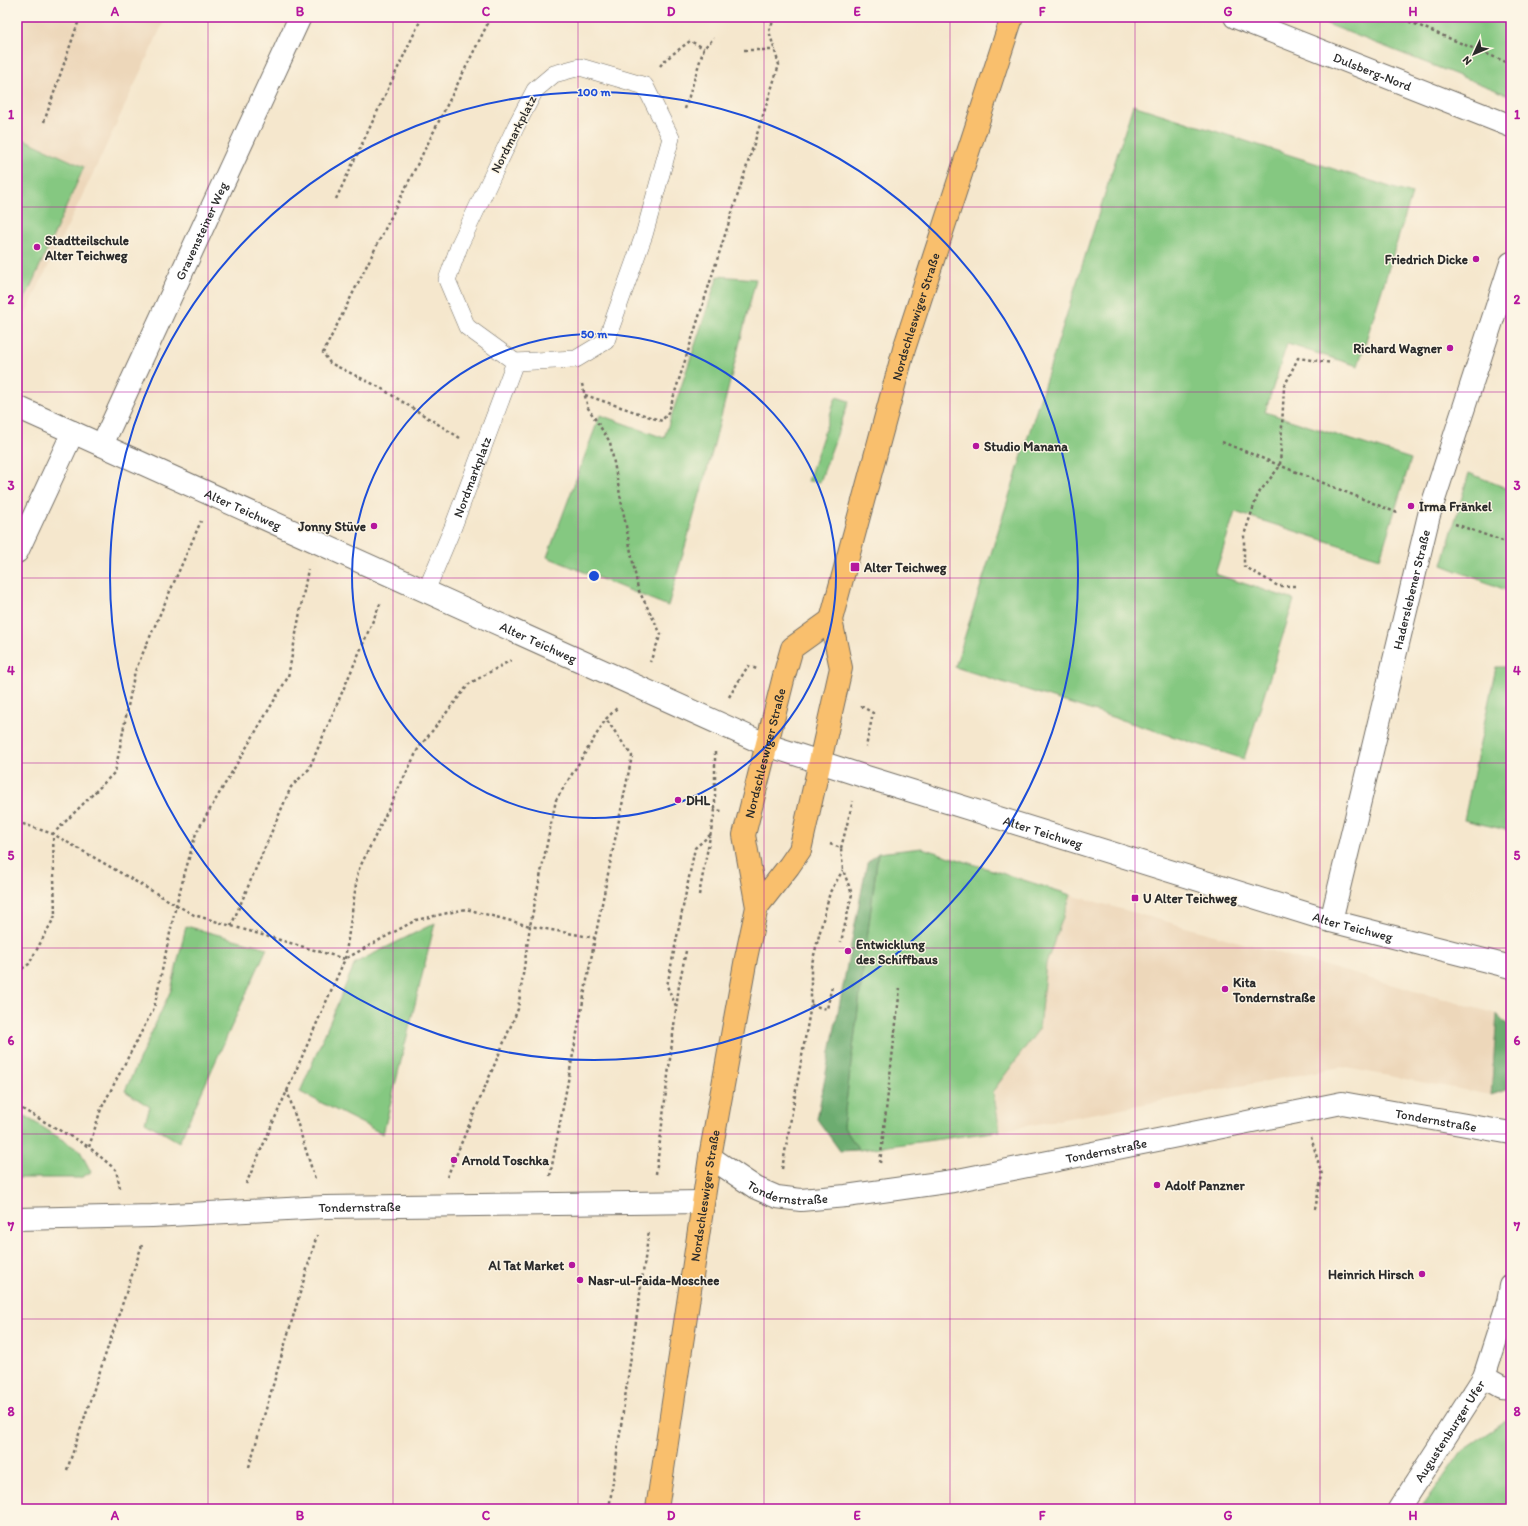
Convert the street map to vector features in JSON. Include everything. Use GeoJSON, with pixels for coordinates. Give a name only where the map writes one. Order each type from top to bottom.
{"type":"FeatureCollection","features":[{"type":"Feature","properties":{"kind":"main road","name":"Nordschleswiger Straße"},"geometry":{"type":"LineString","coordinates":[[757,907],[800,850],[841,668],[831,620],[904,349],[1012,17]]}},
{"type":"Feature","properties":{"kind":"main road","name":"Nordschleswiger Straße"},"geometry":{"type":"LineString","coordinates":[[657,1509],[702,1202],[746,958],[757,907],[744,835],[792,648],[831,620]]}},
{"type":"Feature","properties":{"kind":"street","name":"Gravensteiner Weg"},"geometry":{"type":"LineString","coordinates":[[102,445],[300,17]]}},
{"type":"Feature","properties":{"kind":"street","name":"Dulsberg-Nord"},"geometry":{"type":"LineString","coordinates":[[1234,17],[1511,126]]}},
{"type":"Feature","properties":{"kind":"street","name":"Haderslebener Straße"},"geometry":{"type":"LineString","coordinates":[[1331,921],[1429,515],[1511,263]]}},
{"type":"Feature","properties":{"kind":"street","name":"Alter Teichweg"},"geometry":{"type":"LineString","coordinates":[[17,407],[767,745],[1331,921],[1511,967]]}},
{"type":"Feature","properties":{"kind":"street"},"geometry":{"type":"LineString","coordinates":[[20,539],[73,432]]}},
{"type":"Feature","properties":{"kind":"street","name":"Tondernstraße"},"geometry":{"type":"LineString","coordinates":[[710,1157],[756,1188],[777,1197],[801,1200],[877,1192],[953,1181],[1342,1103],[1511,1133]]}},
{"type":"Feature","properties":{"kind":"street","name":"Tondernstraße"},"geometry":{"type":"LineString","coordinates":[[17,1219],[152,1216],[325,1208],[702,1202]]}},
{"type":"Feature","properties":{"kind":"street"},"geometry":{"type":"LineString","coordinates":[[1484,1377],[1508,1302],[1511,1286]]}},
{"type":"Feature","properties":{"kind":"street","name":"Augustenburger Ufer"},"geometry":{"type":"LineString","coordinates":[[1399,1509],[1484,1377],[1502,1388],[1511,1388]]}},
{"type":"Feature","properties":{"kind":"lane","name":"Nordmarkplatz"},"geometry":{"type":"LineString","coordinates":[[426,591],[453,527],[515,362],[467,327],[447,280],[460,244],[516,126],[535,90],[554,74],[580,67],[645,86]]}},
{"type":"Feature","properties":{"kind":"lane"},"geometry":{"type":"LineString","coordinates":[[515,362],[576,359],[606,341],[644,235],[671,138],[645,86]]}},
{"type":"Feature","properties":{"kind":"path"},"geometry":{"type":"LineString","coordinates":[[44,122],[80,17]]}},
{"type":"Feature","properties":{"kind":"path"},"geometry":{"type":"LineString","coordinates":[[336,199],[422,17]]}},
{"type":"Feature","properties":{"kind":"path"},"geometry":{"type":"LineString","coordinates":[[481,452],[379,387],[330,363],[323,353],[491,17]]}},
{"type":"Feature","properties":{"kind":"path"},"geometry":{"type":"LineString","coordinates":[[584,394],[662,421],[669,411],[779,65],[769,31],[775,17]]}},
{"type":"Feature","properties":{"kind":"path"},"geometry":{"type":"LineString","coordinates":[[1398,17],[1511,64]]}},
{"type":"Feature","properties":{"kind":"path"},"geometry":{"type":"LineString","coordinates":[[671,138],[681,122],[704,48],[714,38]]}},
{"type":"Feature","properties":{"kind":"path"},"geometry":{"type":"LineString","coordinates":[[645,86],[665,60],[690,41],[704,48]]}},
{"type":"Feature","properties":{"kind":"path"},"geometry":{"type":"LineString","coordinates":[[744,50],[775,50]]}},
{"type":"Feature","properties":{"kind":"path"},"geometry":{"type":"LineString","coordinates":[[1295,586],[1278,586],[1244,566],[1244,535],[1258,494],[1280,466],[1284,387],[1298,358],[1332,363]]}},
{"type":"Feature","properties":{"kind":"path"},"geometry":{"type":"LineString","coordinates":[[434,1206],[476,1112],[518,1009],[530,926],[556,800],[606,719],[640,688],[661,634],[638,589],[610,442],[588,408],[576,359]]}},
{"type":"Feature","properties":{"kind":"path"},"geometry":{"type":"LineString","coordinates":[[1222,442],[1404,515],[1429,515],[1511,544]]}},
{"type":"Feature","properties":{"kind":"path"},"geometry":{"type":"LineString","coordinates":[[17,972],[29,964],[55,916],[53,834],[115,772],[135,671],[213,495]]}},
{"type":"Feature","properties":{"kind":"path"},"geometry":{"type":"LineString","coordinates":[[89,1147],[101,1109],[154,1008],[176,905],[196,833],[288,677],[313,540]]}},
{"type":"Feature","properties":{"kind":"path"},"geometry":{"type":"LineString","coordinates":[[231,926],[291,787],[309,769],[392,576]]}},
{"type":"Feature","properties":{"kind":"path"},"geometry":{"type":"LineString","coordinates":[[234,1212],[345,959],[358,871],[418,749],[469,684],[541,643]]}},
{"type":"Feature","properties":{"kind":"path"},"geometry":{"type":"LineString","coordinates":[[544,1204],[595,938],[632,756],[606,719]]}},
{"type":"Feature","properties":{"kind":"path"},"geometry":{"type":"LineString","coordinates":[[715,721],[715,810]]}},
{"type":"Feature","properties":{"kind":"path"},"geometry":{"type":"LineString","coordinates":[[17,822],[53,834],[194,915],[345,959],[416,920],[466,909],[530,926],[595,938]]}},
{"type":"Feature","properties":{"kind":"path"},"geometry":{"type":"LineString","coordinates":[[676,1006],[667,986],[668,979],[695,848],[710,835]]}},
{"type":"Feature","properties":{"kind":"path"},"geometry":{"type":"LineString","coordinates":[[803,836],[841,848],[843,870],[852,894],[841,942]]}},
{"type":"Feature","properties":{"kind":"path"},"geometry":{"type":"LineString","coordinates":[[699,895],[706,858]]}},
{"type":"Feature","properties":{"kind":"path"},"geometry":{"type":"LineString","coordinates":[[777,1197],[812,1004],[811,967],[830,892],[843,870]]}},
{"type":"Feature","properties":{"kind":"path"},"geometry":{"type":"LineString","coordinates":[[608,1509],[652,1203],[676,1006],[686,951]]}},
{"type":"Feature","properties":{"kind":"path"},"geometry":{"type":"LineString","coordinates":[[812,1004],[827,1009],[832,986]]}},
{"type":"Feature","properties":{"kind":"path"},"geometry":{"type":"LineString","coordinates":[[877,1192],[900,988]]}},
{"type":"Feature","properties":{"kind":"path"},"geometry":{"type":"LineString","coordinates":[[249,1467],[325,1208],[287,1089]]}},
{"type":"Feature","properties":{"kind":"path"},"geometry":{"type":"LineString","coordinates":[[17,1106],[89,1147],[116,1170],[125,1216]]}},
{"type":"Feature","properties":{"kind":"path"},"geometry":{"type":"LineString","coordinates":[[1304,1111],[1322,1175],[1315,1209]]}},
{"type":"Feature","properties":{"kind":"path"},"geometry":{"type":"LineString","coordinates":[[67,1470],[152,1216]]}},
{"type":"Feature","properties":{"kind":"shaded area","name":"Stadtteilschule Alter Teichweg"},"geometry":{"type":"Polygon","coordinates":[[[17,17],[166,17],[17,331],[17,17]]]}},
{"type":"Feature","properties":{"kind":"shaded area","name":"Kita Tondernstraße"},"geometry":{"type":"Polygon","coordinates":[[[1071,895],[1497,1014],[1491,1095],[1341,1067],[1000,1131],[993,1091],[1039,1029],[1046,964],[1071,895]]]}},
{"type":"Feature","properties":{"kind":"green space"},"geometry":{"type":"Polygon","coordinates":[[[1309,17],[1511,17],[1511,96],[1309,17]]]}},
{"type":"Feature","properties":{"kind":"green space"},"geometry":{"type":"Polygon","coordinates":[[[1133,105],[1412,194],[1358,366],[1287,344],[1265,412],[1411,459],[1380,558],[1235,512],[1215,574],[1294,600],[1244,759],[955,667],[1133,105]]]}},
{"type":"Feature","properties":{"kind":"green space"},"geometry":{"type":"Polygon","coordinates":[[[17,136],[84,167],[17,317],[17,136]]]}},
{"type":"Feature","properties":{"kind":"green space"},"geometry":{"type":"Polygon","coordinates":[[[718,276],[756,279],[711,456],[668,606],[547,557],[600,415],[664,438],[718,276]]]}},
{"type":"Feature","properties":{"kind":"green space"},"geometry":{"type":"Polygon","coordinates":[[[836,397],[849,401],[820,482],[808,481],[836,397]]]}},
{"type":"Feature","properties":{"kind":"green space"},"geometry":{"type":"Polygon","coordinates":[[[1469,473],[1511,490],[1511,592],[1442,565],[1469,473]]]}},
{"type":"Feature","properties":{"kind":"green space"},"geometry":{"type":"Polygon","coordinates":[[[1496,667],[1511,667],[1511,831],[1464,820],[1496,667]]]}},
{"type":"Feature","properties":{"kind":"green space"},"geometry":{"type":"Polygon","coordinates":[[[922,848],[1071,895],[1046,964],[1039,1029],[993,1091],[1000,1131],[859,1150],[843,1126],[878,853],[922,848]]]}},
{"type":"Feature","properties":{"kind":"green space"},"geometry":{"type":"Polygon","coordinates":[[[878,853],[843,1126],[859,1150],[840,1151],[817,1119],[867,863],[878,853]]]}},
{"type":"Feature","properties":{"kind":"green space"},"geometry":{"type":"Polygon","coordinates":[[[435,923],[383,1134],[300,1092],[355,963],[435,923]]]}},
{"type":"Feature","properties":{"kind":"green space"},"geometry":{"type":"Polygon","coordinates":[[[186,926],[267,948],[179,1142],[145,1122],[150,1107],[125,1091],[171,990],[186,926]]]}},
{"type":"Feature","properties":{"kind":"green space"},"geometry":{"type":"Polygon","coordinates":[[[1497,1014],[1511,1028],[1511,1082],[1510,1089],[1491,1095],[1497,1014]]]}},
{"type":"Feature","properties":{"kind":"green space"},"geometry":{"type":"Polygon","coordinates":[[[17,1111],[80,1151],[91,1172],[80,1178],[17,1178],[17,1111]]]}},
{"type":"Feature","properties":{"kind":"green space"},"geometry":{"type":"Polygon","coordinates":[[[1511,1418],[1511,1509],[1421,1509],[1462,1451],[1511,1418]]]}},
{"type":"Feature","properties":{"kind":"place","name":"Stadtteilschule Alter Teichweg"},"geometry":{"type":"Point","coordinates":[37,247]}},
{"type":"Feature","properties":{"kind":"place","name":"Friedrich Dicke"},"geometry":{"type":"Point","coordinates":[1476,259]}},
{"type":"Feature","properties":{"kind":"place","name":"Richard Wagner"},"geometry":{"type":"Point","coordinates":[1450,348]}},
{"type":"Feature","properties":{"kind":"place","name":"Studio Manana"},"geometry":{"type":"Point","coordinates":[976,446]}},
{"type":"Feature","properties":{"kind":"place","name":"Irma Fränkel"},"geometry":{"type":"Point","coordinates":[1411,506]}},
{"type":"Feature","properties":{"kind":"place","name":"Jonny Stüve"},"geometry":{"type":"Point","coordinates":[374,526]}},
{"type":"Feature","properties":{"kind":"place","name":"Alter Teichweg"},"geometry":{"type":"Point","coordinates":[855,567]}},
{"type":"Feature","properties":{"kind":"place","name":"DHL"},"geometry":{"type":"Point","coordinates":[678,800]}},
{"type":"Feature","properties":{"kind":"place","name":"U Alter Teichweg"},"geometry":{"type":"Point","coordinates":[1135,898]}},
{"type":"Feature","properties":{"kind":"place","name":"Entwicklung des Schiffbaus"},"geometry":{"type":"Point","coordinates":[848,951]}},
{"type":"Feature","properties":{"kind":"place","name":"Kita Tondernstraße"},"geometry":{"type":"Point","coordinates":[1225,989]}},
{"type":"Feature","properties":{"kind":"place","name":"Arnold Toschka"},"geometry":{"type":"Point","coordinates":[454,1160]}},
{"type":"Feature","properties":{"kind":"place","name":"Adolf Panzner"},"geometry":{"type":"Point","coordinates":[1157,1185]}},
{"type":"Feature","properties":{"kind":"place","name":"Al Tat Market"},"geometry":{"type":"Point","coordinates":[572,1265]}},
{"type":"Feature","properties":{"kind":"place","name":"Heinrich Hirsch"},"geometry":{"type":"Point","coordinates":[1422,1274]}},
{"type":"Feature","properties":{"kind":"place","name":"Nasr-ul-Faida-Moschee"},"geometry":{"type":"Point","coordinates":[580,1280]}}]}
